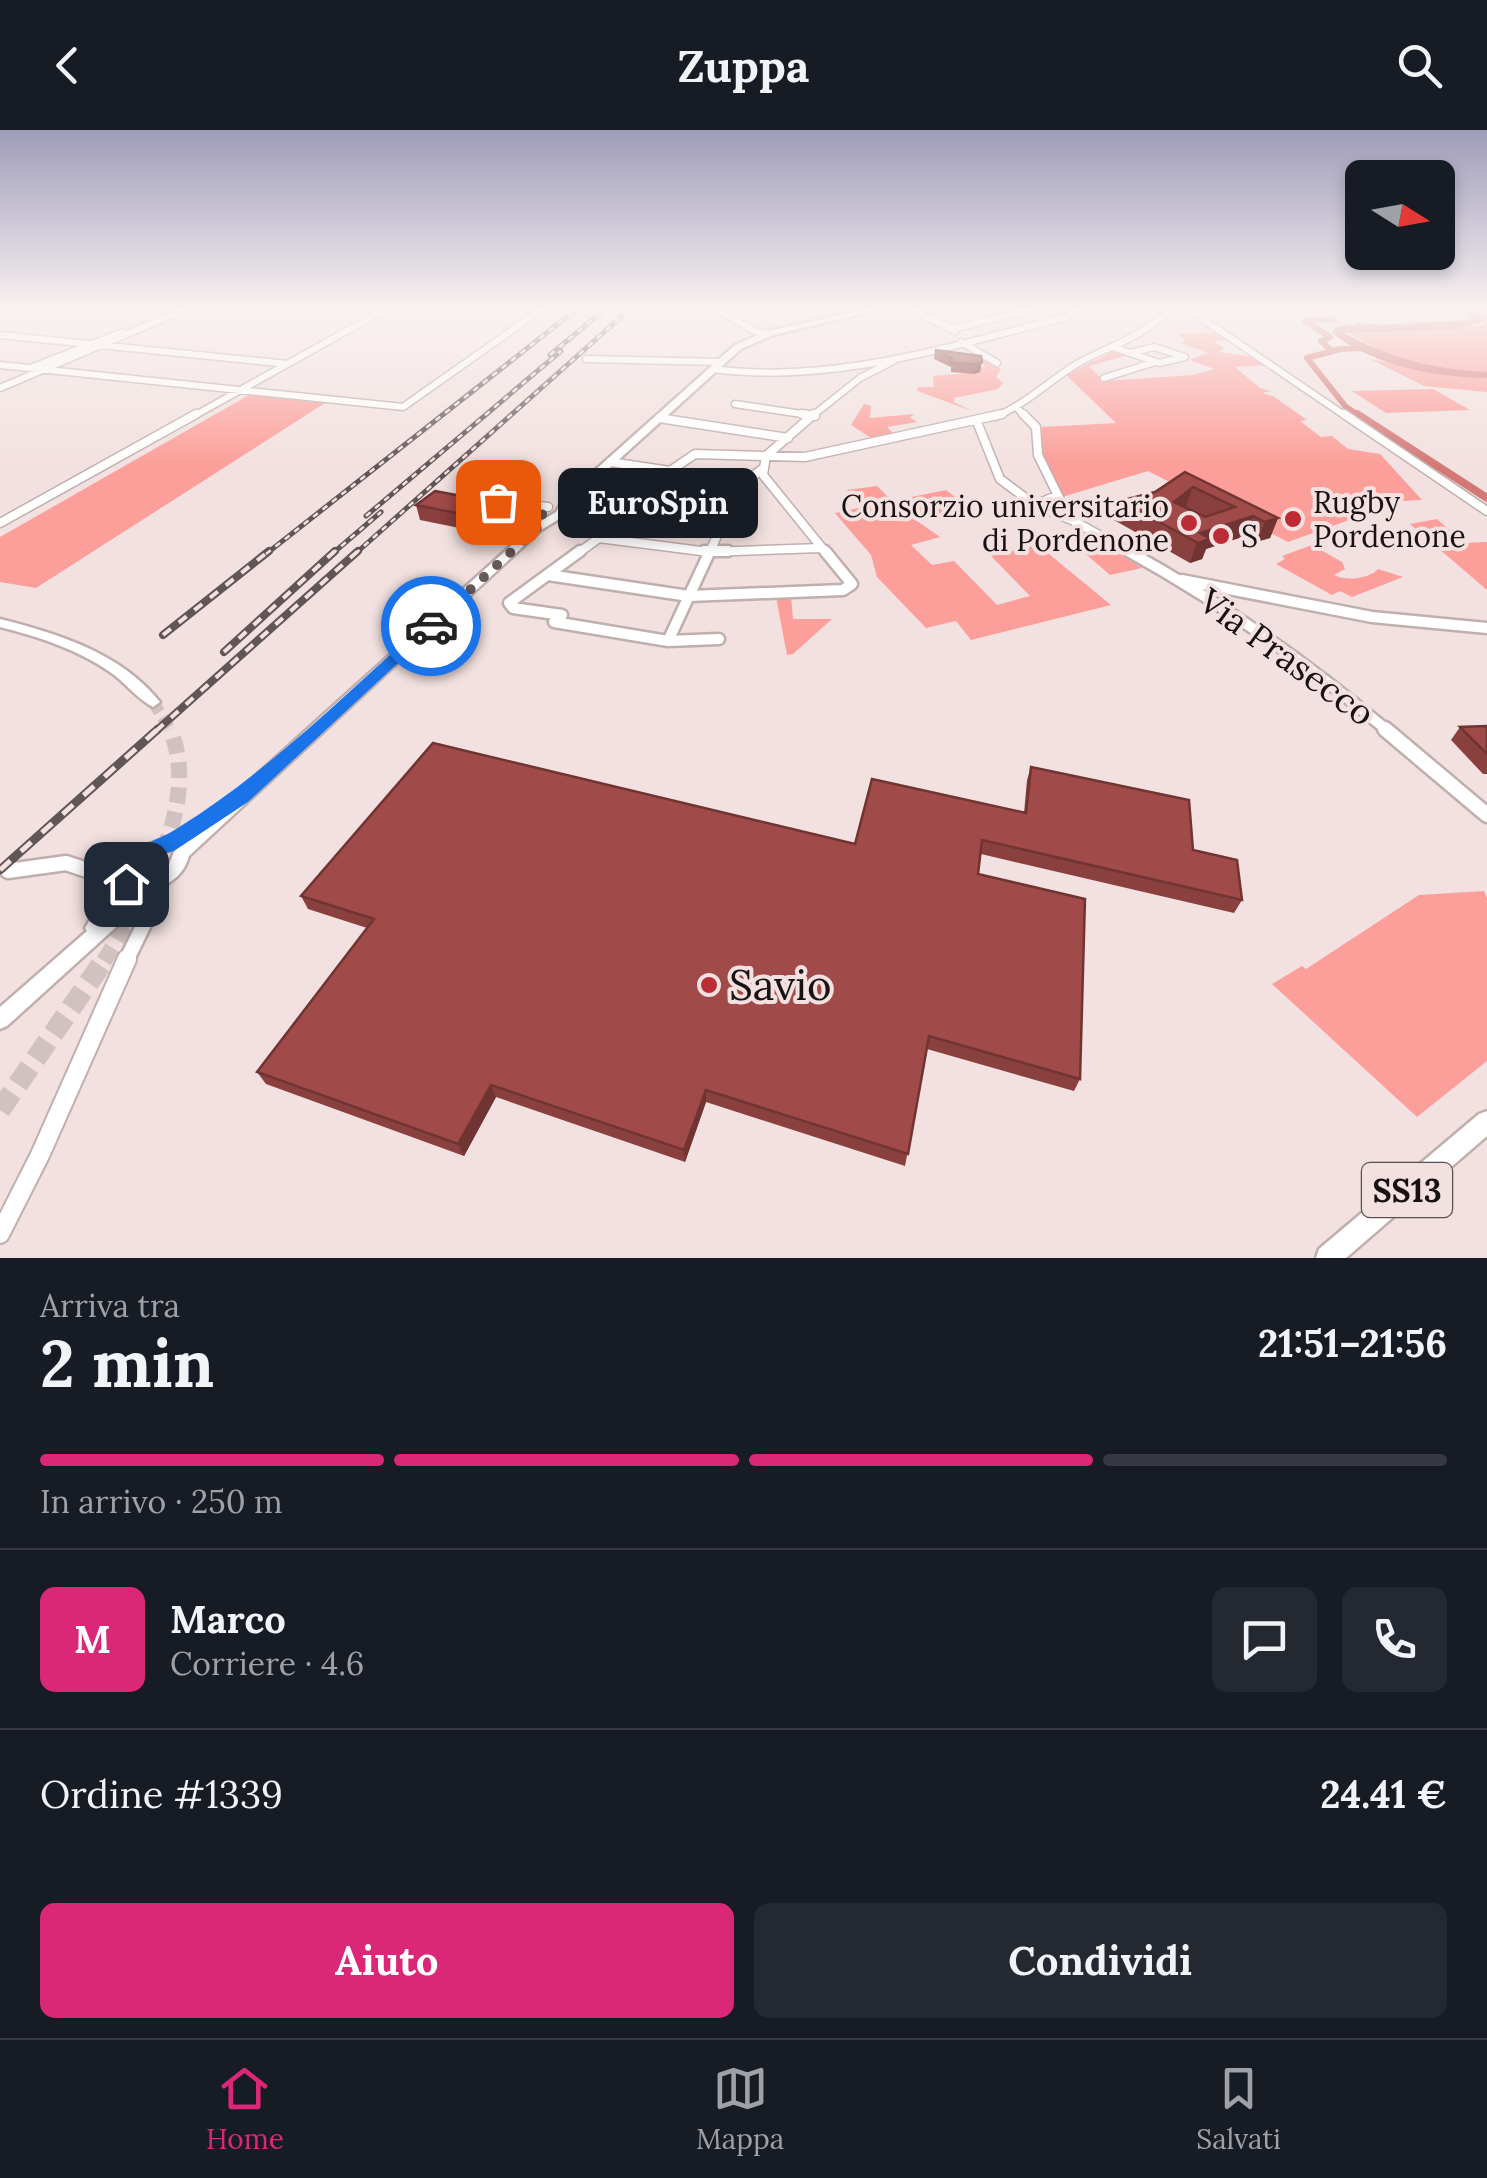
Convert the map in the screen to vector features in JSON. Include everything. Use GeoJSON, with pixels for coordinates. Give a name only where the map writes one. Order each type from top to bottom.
{"type":"FeatureCollection","features":[{"type":"Feature","properties":{"kind":"main road"},"geometry":{"type":"LineString","coordinates":[[79,950],[125,873],[146,850],[174,849],[242,797],[545,513],[570,498],[721,362]]}},
{"type":"Feature","properties":{"kind":"main road"},"geometry":{"type":"LineString","coordinates":[[0,623],[84,650],[126,675],[153,702]]}},
{"type":"Feature","properties":{"kind":"main road"},"geometry":{"type":"LineString","coordinates":[[0,1020],[151,885],[173,870],[181,860],[174,849]]}},
{"type":"Feature","properties":{"kind":"main road"},"geometry":{"type":"LineString","coordinates":[[125,873],[151,885]]}},
{"type":"Feature","properties":{"kind":"main road","name":"SS13"},"geometry":{"type":"LineString","coordinates":[[1328,1258],[1487,1122]]}},
{"type":"Feature","properties":{"kind":"street"},"geometry":{"type":"LineString","coordinates":[[0,386],[45,362]]}},
{"type":"Feature","properties":{"kind":"street"},"geometry":{"type":"LineString","coordinates":[[0,386],[70,362]]}},
{"type":"Feature","properties":{"kind":"street"},"geometry":{"type":"LineString","coordinates":[[264,362],[288,364]]}},
{"type":"Feature","properties":{"kind":"street"},"geometry":{"type":"LineString","coordinates":[[0,523],[292,362]]}},
{"type":"Feature","properties":{"kind":"street"},"geometry":{"type":"LineString","coordinates":[[0,365],[402,407],[413,404],[471,362]]}},
{"type":"Feature","properties":{"kind":"street"},"geometry":{"type":"LineString","coordinates":[[705,362],[721,362]]}},
{"type":"Feature","properties":{"kind":"street"},"geometry":{"type":"LineString","coordinates":[[713,369],[757,375],[880,362]]}},
{"type":"Feature","properties":{"kind":"street"},"geometry":{"type":"LineString","coordinates":[[668,641],[746,480],[762,468],[766,456],[815,416],[871,371],[891,362]]}},
{"type":"Feature","properties":{"kind":"street"},"geometry":{"type":"LineString","coordinates":[[670,471],[695,454],[805,457],[977,422],[1017,408],[1083,362]]}},
{"type":"Feature","properties":{"kind":"street"},"geometry":{"type":"LineString","coordinates":[[1104,378],[1156,362],[1174,362]]}},
{"type":"Feature","properties":{"kind":"street"},"geometry":{"type":"LineString","coordinates":[[1266,362],[1487,511]]}},
{"type":"Feature","properties":{"kind":"street"},"geometry":{"type":"LineString","coordinates":[[735,404],[815,416]]}},
{"type":"Feature","properties":{"kind":"street","name":"Via Prasecco"},"geometry":{"type":"LineString","coordinates":[[1017,408],[1036,426],[1038,455],[1056,496],[1072,520]]}},
{"type":"Feature","properties":{"kind":"street"},"geometry":{"type":"LineString","coordinates":[[658,418],[788,438]]}},
{"type":"Feature","properties":{"kind":"street","name":"Via Prasecco"},"geometry":{"type":"LineString","coordinates":[[977,422],[1000,479],[1035,505],[1072,520],[1178,579],[1357,704],[1487,815]]}},
{"type":"Feature","properties":{"kind":"street"},"geometry":{"type":"LineString","coordinates":[[610,462],[680,476],[509,606],[668,641],[719,638]]}},
{"type":"Feature","properties":{"kind":"street"},"geometry":{"type":"LineString","coordinates":[[548,575],[689,596],[842,590],[852,584],[762,468]]}},
{"type":"Feature","properties":{"kind":"street"},"geometry":{"type":"LineString","coordinates":[[1035,505],[1056,496]]}},
{"type":"Feature","properties":{"kind":"street"},"geometry":{"type":"LineString","coordinates":[[498,502],[545,513]]}},
{"type":"Feature","properties":{"kind":"street"},"geometry":{"type":"LineString","coordinates":[[599,538],[708,552],[821,548]]}},
{"type":"Feature","properties":{"kind":"street"},"geometry":{"type":"LineString","coordinates":[[1178,579],[1372,619],[1427,627],[1487,628]]}},
{"type":"Feature","properties":{"kind":"street"},"geometry":{"type":"LineString","coordinates":[[8,871],[66,862],[93,872],[125,873]]}},
{"type":"Feature","properties":{"kind":"street"},"geometry":{"type":"LineString","coordinates":[[0,1234],[51,1134],[113,982],[149,914]]}},
{"type":"Feature","properties":{"kind":"shaded area"},"geometry":{"type":"Polygon","coordinates":[[[978,362],[1001,369],[996,377],[1003,383],[998,389],[954,398],[954,402],[972,411],[917,391],[918,387],[934,387],[933,376],[980,372],[978,369],[986,366],[978,362]]]}},
{"type":"Feature","properties":{"kind":"shaded area"},"geometry":{"type":"Polygon","coordinates":[[[1093,362],[1105,362],[1089,366],[1104,381],[1193,375],[1215,369],[1194,362],[1262,362],[1267,365],[1235,367],[1260,388],[1271,391],[1262,393],[1273,396],[1307,420],[1300,421],[1321,437],[1332,436],[1348,449],[1380,454],[1422,500],[1402,501],[1288,542],[1148,471],[1062,497],[1042,451],[1042,427],[1116,423],[1066,375],[1093,362]]]}},
{"type":"Feature","properties":{"kind":"shaded area"},"geometry":{"type":"Polygon","coordinates":[[[1375,362],[1384,362],[1444,373],[1406,362],[1487,362],[1487,373],[1453,374],[1487,378],[1487,392],[1424,386],[1375,362]]]}},
{"type":"Feature","properties":{"kind":"shaded area"},"geometry":{"type":"Polygon","coordinates":[[[1433,389],[1470,410],[1386,413],[1352,391],[1433,389]]]}},
{"type":"Feature","properties":{"kind":"shaded area"},"geometry":{"type":"Polygon","coordinates":[[[249,395],[325,403],[36,588],[0,582],[0,537],[249,395]]]}},
{"type":"Feature","properties":{"kind":"shaded area"},"geometry":{"type":"Polygon","coordinates":[[[864,404],[871,406],[870,418],[915,414],[910,417],[917,422],[887,427],[895,435],[873,439],[851,425],[864,404]]]}},
{"type":"Feature","properties":{"kind":"shaded area"},"geometry":{"type":"Polygon","coordinates":[[[877,486],[892,501],[946,490],[969,508],[917,521],[940,537],[911,545],[932,565],[954,561],[997,605],[1030,596],[991,556],[1038,545],[1111,605],[971,640],[956,621],[926,628],[877,577],[871,555],[835,513],[863,507],[847,490],[877,486]]]}},
{"type":"Feature","properties":{"kind":"shaded area"},"geometry":{"type":"Polygon","coordinates":[[[1437,519],[1464,543],[1487,542],[1487,590],[1410,524],[1437,519]]]}},
{"type":"Feature","properties":{"kind":"shaded area"},"geometry":{"type":"Polygon","coordinates":[[[1086,532],[1142,568],[1110,575],[1064,535],[1086,532]]]}},
{"type":"Feature","properties":{"kind":"shaded area"},"geometry":{"type":"Polygon","coordinates":[[[1312,545],[1342,562],[1345,569],[1334,575],[1339,577],[1364,577],[1378,569],[1403,577],[1352,597],[1340,591],[1332,595],[1276,564],[1285,559],[1282,556],[1312,545]]]}},
{"type":"Feature","properties":{"kind":"shaded area"},"geometry":{"type":"Polygon","coordinates":[[[791,596],[793,619],[832,619],[787,655],[776,597],[791,596]]]}},
{"type":"Feature","properties":{"kind":"shaded area"},"geometry":{"type":"Polygon","coordinates":[[[1484,891],[1487,1061],[1417,1117],[1272,984],[1302,966],[1306,969],[1419,895],[1484,891]]]}},
{"type":"Feature","properties":{"kind":"building"},"geometry":{"type":"Polygon","coordinates":[[[1185,472],[1278,518],[1265,522],[1253,516],[1200,533],[1210,539],[1198,543],[1120,501],[1155,492],[1185,472]],[[1193,487],[1174,502],[1205,517],[1235,507],[1193,487]]]}},
{"type":"Feature","properties":{"kind":"building"},"geometry":{"type":"Polygon","coordinates":[[[435,491],[494,502],[476,517],[416,505],[435,491]]]}},
{"type":"Feature","properties":{"kind":"building"},"geometry":{"type":"Polygon","coordinates":[[[1487,726],[1487,754],[1460,727],[1487,726]]]}},
{"type":"Feature","properties":{"kind":"building","name":"Savio"},"geometry":{"type":"Polygon","coordinates":[[[433,743],[855,844],[872,779],[1026,813],[1031,767],[1189,800],[1193,850],[1237,860],[1242,900],[982,840],[978,874],[1085,899],[1080,1079],[929,1036],[908,1154],[706,1090],[684,1150],[491,1085],[458,1144],[257,1072],[374,919],[301,896],[433,743]]]}},
{"type":"Feature","properties":{"kind":"waterway"},"geometry":{"type":"LineString","coordinates":[[1310,362],[1346,407],[1361,417]]}},
{"type":"Feature","properties":{"kind":"waterway"},"geometry":{"type":"LineString","coordinates":[[1400,362],[1447,372],[1487,375]]}},
{"type":"Feature","properties":{"kind":"waterway"},"geometry":{"type":"LineString","coordinates":[[1357,414],[1487,498]]}},
{"type":"Feature","properties":{"kind":"tunnel"},"geometry":{"type":"LineString","coordinates":[[153,702],[170,730]]}},
{"type":"Feature","properties":{"kind":"tunnel"},"geometry":{"type":"LineString","coordinates":[[104,961],[150,880],[173,819],[179,789],[178,758],[170,730]]}},
{"type":"Feature","properties":{"kind":"tunnel"},"geometry":{"type":"LineString","coordinates":[[0,1110],[105,959]]}},
{"type":"Feature","properties":{"kind":"railway"},"geometry":{"type":"LineString","coordinates":[[266,554],[510,362]]}},
{"type":"Feature","properties":{"kind":"railway"},"geometry":{"type":"LineString","coordinates":[[366,516],[548,362]]}},
{"type":"Feature","properties":{"kind":"railway"},"geometry":{"type":"LineString","coordinates":[[355,554],[571,362]]}},
{"type":"Feature","properties":{"kind":"railway"},"geometry":{"type":"LineString","coordinates":[[332,554],[381,512]]}},
{"type":"Feature","properties":{"kind":"railway"},"geometry":{"type":"LineString","coordinates":[[163,635],[269,551]]}},
{"type":"Feature","properties":{"kind":"railway"},"geometry":{"type":"LineString","coordinates":[[224,652],[335,551]]}},
{"type":"Feature","properties":{"kind":"railway"},"geometry":{"type":"LineString","coordinates":[[156,731],[358,551]]}},
{"type":"Feature","properties":{"kind":"railway"},"geometry":{"type":"LineString","coordinates":[[0,870],[158,729]]}},
{"type":"Feature","properties":{"kind":"way so far"},"geometry":{"type":"LineString","coordinates":[[431,626],[537,528],[545,516],[529,507],[498,502]]}},
{"type":"Feature","properties":{"kind":"place","name":"EuroSpin"},"geometry":{"type":"Point","coordinates":[498,502]}},
{"type":"Feature","properties":{"kind":"place","name":"Rugby Pordenone"},"geometry":{"type":"Point","coordinates":[1293,519]}},
{"type":"Feature","properties":{"kind":"place","name":"Consorzio universitario di Pordenone"},"geometry":{"type":"Point","coordinates":[1189,523]}},
{"type":"Feature","properties":{"kind":"place","name":"S"},"geometry":{"type":"Point","coordinates":[1221,536]}},
{"type":"Feature","properties":{"kind":"place","name":"Savio"},"geometry":{"type":"Point","coordinates":[709,985]}},
{"type":"Feature","properties":{"kind":"route"},"geometry":{"type":"LineString","coordinates":[[126,884],[122,874],[128,862],[146,850],[167,845],[242,797],[431,626]]}}]}
